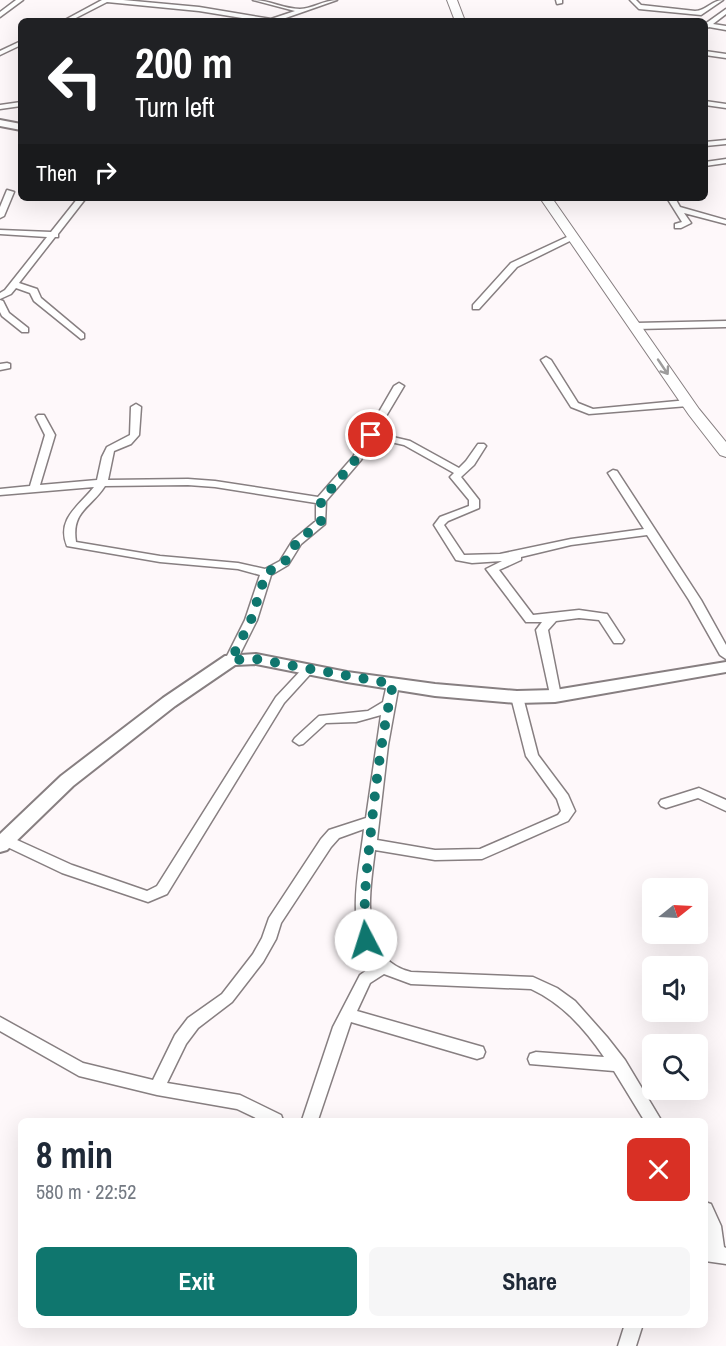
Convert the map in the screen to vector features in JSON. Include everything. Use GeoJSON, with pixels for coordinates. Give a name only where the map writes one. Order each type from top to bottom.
{"type":"FeatureCollection","features":[{"type":"Feature","properties":{"kind":"main road"},"geometry":{"type":"LineString","coordinates":[[445,0],[451,18]]}},
{"type":"Feature","properties":{"kind":"main road"},"geometry":{"type":"LineString","coordinates":[[452,0],[459,18]]}},
{"type":"Feature","properties":{"kind":"main road"},"geometry":{"type":"LineString","coordinates":[[548,201],[572,238],[641,326],[671,355],[726,434]]}},
{"type":"Feature","properties":{"kind":"main road"},"geometry":{"type":"LineString","coordinates":[[556,201],[641,326],[688,403],[726,452]]}},
{"type":"Feature","properties":{"kind":"street"},"geometry":{"type":"LineString","coordinates":[[0,15],[20,0]]}},
{"type":"Feature","properties":{"kind":"street"},"geometry":{"type":"LineString","coordinates":[[72,18],[105,0],[199,9],[253,18]]}},
{"type":"Feature","properties":{"kind":"street"},"geometry":{"type":"LineString","coordinates":[[256,0],[301,11]]}},
{"type":"Feature","properties":{"kind":"street"},"geometry":{"type":"LineString","coordinates":[[280,18],[334,0]]}},
{"type":"Feature","properties":{"kind":"street"},"geometry":{"type":"LineString","coordinates":[[633,0],[639,7],[695,13],[701,13],[719,1]]}},
{"type":"Feature","properties":{"kind":"street"},"geometry":{"type":"LineString","coordinates":[[704,0],[719,1]]}},
{"type":"Feature","properties":{"kind":"street"},"geometry":{"type":"LineString","coordinates":[[708,24],[726,11]]}},
{"type":"Feature","properties":{"kind":"street"},"geometry":{"type":"LineString","coordinates":[[708,26],[726,28]]}},
{"type":"Feature","properties":{"kind":"street"},"geometry":{"type":"LineString","coordinates":[[0,53],[18,44]]}},
{"type":"Feature","properties":{"kind":"street"},"geometry":{"type":"LineString","coordinates":[[708,53],[726,56]]}},
{"type":"Feature","properties":{"kind":"street"},"geometry":{"type":"LineString","coordinates":[[708,103],[726,106]]}},
{"type":"Feature","properties":{"kind":"street"},"geometry":{"type":"LineString","coordinates":[[0,107],[18,104]]}},
{"type":"Feature","properties":{"kind":"street"},"geometry":{"type":"LineString","coordinates":[[0,125],[17,127]]}},
{"type":"Feature","properties":{"kind":"street"},"geometry":{"type":"LineString","coordinates":[[708,144],[726,142]]}},
{"type":"Feature","properties":{"kind":"street"},"geometry":{"type":"LineString","coordinates":[[708,164],[726,161]]}},
{"type":"Feature","properties":{"kind":"street"},"geometry":{"type":"LineString","coordinates":[[0,216],[10,192]]}},
{"type":"Feature","properties":{"kind":"street"},"geometry":{"type":"LineString","coordinates":[[0,296],[55,236],[80,201]]}},
{"type":"Feature","properties":{"kind":"street"},"geometry":{"type":"LineString","coordinates":[[673,201],[687,223],[678,226]]}},
{"type":"Feature","properties":{"kind":"street"},"geometry":{"type":"LineString","coordinates":[[680,209],[726,222]]}},
{"type":"Feature","properties":{"kind":"street"},"geometry":{"type":"LineString","coordinates":[[0,232],[55,236]]}},
{"type":"Feature","properties":{"kind":"street"},"geometry":{"type":"LineString","coordinates":[[476,307],[514,265],[572,238]]}},
{"type":"Feature","properties":{"kind":"street"},"geometry":{"type":"LineString","coordinates":[[13,284],[34,291],[37,299],[81,336]]}},
{"type":"Feature","properties":{"kind":"street"},"geometry":{"type":"LineString","coordinates":[[0,303],[5,314],[25,330]]}},
{"type":"Feature","properties":{"kind":"street"},"geometry":{"type":"LineString","coordinates":[[641,326],[726,324]]}},
{"type":"Feature","properties":{"kind":"street"},"geometry":{"type":"LineString","coordinates":[[546,360],[574,405],[581,410],[592,412],[688,403]]}},
{"type":"Feature","properties":{"kind":"street"},"geometry":{"type":"LineString","coordinates":[[136,407],[138,431],[129,443],[110,449],[102,483],[74,511],[69,538],[75,547],[159,559],[227,565],[266,573],[284,563],[297,542],[321,522],[321,501],[357,458],[399,386]]}},
{"type":"Feature","properties":{"kind":"street"},"geometry":{"type":"LineString","coordinates":[[34,489],[50,435],[40,417]]}},
{"type":"Feature","properties":{"kind":"street"},"geometry":{"type":"LineString","coordinates":[[371,435],[407,443],[460,472]]}},
{"type":"Feature","properties":{"kind":"street"},"geometry":{"type":"LineString","coordinates":[[481,446],[470,463],[455,477],[475,504],[470,511],[444,519],[439,525],[460,558],[476,560],[650,531]]}},
{"type":"Feature","properties":{"kind":"street"},"geometry":{"type":"LineString","coordinates":[[613,473],[695,600],[726,655]]}},
{"type":"Feature","properties":{"kind":"street"},"geometry":{"type":"LineString","coordinates":[[0,492],[102,483],[215,484],[321,501]]}},
{"type":"Feature","properties":{"kind":"street"},"geometry":{"type":"LineString","coordinates":[[530,552],[492,569],[530,619],[579,614],[603,617],[618,640]]}},
{"type":"Feature","properties":{"kind":"street"},"geometry":{"type":"LineString","coordinates":[[266,573],[251,620],[231,660],[169,702],[67,782],[2,843],[67,870],[148,897],[156,895],[162,890],[280,700],[309,669]]}},
{"type":"Feature","properties":{"kind":"street"},"geometry":{"type":"LineString","coordinates":[[552,618],[542,630],[555,696]]}},
{"type":"Feature","properties":{"kind":"street"},"geometry":{"type":"LineString","coordinates":[[231,660],[256,659],[393,684],[472,695],[517,697],[555,696],[726,667]]}},
{"type":"Feature","properties":{"kind":"street"},"geometry":{"type":"LineString","coordinates":[[393,684],[381,737],[369,844],[364,918],[366,940],[383,966],[395,975],[437,981],[533,983],[552,989],[575,1011],[619,1065],[652,1118]]}},
{"type":"Feature","properties":{"kind":"street"},"geometry":{"type":"LineString","coordinates":[[369,844],[435,855],[482,854],[563,818],[568,811],[563,798],[532,756],[517,697]]}},
{"type":"Feature","properties":{"kind":"street"},"geometry":{"type":"LineString","coordinates":[[299,741],[323,719],[371,715],[388,705]]}},
{"type":"Feature","properties":{"kind":"street"},"geometry":{"type":"LineString","coordinates":[[666,803],[699,793],[726,806]]}},
{"type":"Feature","properties":{"kind":"street"},"geometry":{"type":"LineString","coordinates":[[157,1088],[180,1040],[193,1023],[227,998],[258,958],[269,939],[274,922],[326,843],[334,834],[372,821]]}},
{"type":"Feature","properties":{"kind":"street"},"geometry":{"type":"LineString","coordinates":[[311,1118],[347,1014],[365,979],[383,966]]}},
{"type":"Feature","properties":{"kind":"street"},"geometry":{"type":"LineString","coordinates":[[347,1014],[477,1052]]}},
{"type":"Feature","properties":{"kind":"street"},"geometry":{"type":"LineString","coordinates":[[0,1023],[79,1069],[157,1088],[240,1102],[271,1118]]}},
{"type":"Feature","properties":{"kind":"street"},"geometry":{"type":"LineString","coordinates":[[536,1059],[619,1065]]}},
{"type":"Feature","properties":{"kind":"street"},"geometry":{"type":"LineString","coordinates":[[708,1217],[712,1226],[716,1255]]}},
{"type":"Feature","properties":{"kind":"street"},"geometry":{"type":"LineString","coordinates":[[627,1346],[633,1328]]}},
{"type":"Feature","properties":{"kind":"route"},"geometry":{"type":"LineString","coordinates":[[366,940],[364,918],[366,872],[381,737],[393,684],[256,659],[231,660],[251,620],[266,573],[284,563],[297,542],[321,522],[319,508],[321,501],[357,458],[371,435]]}}]}
